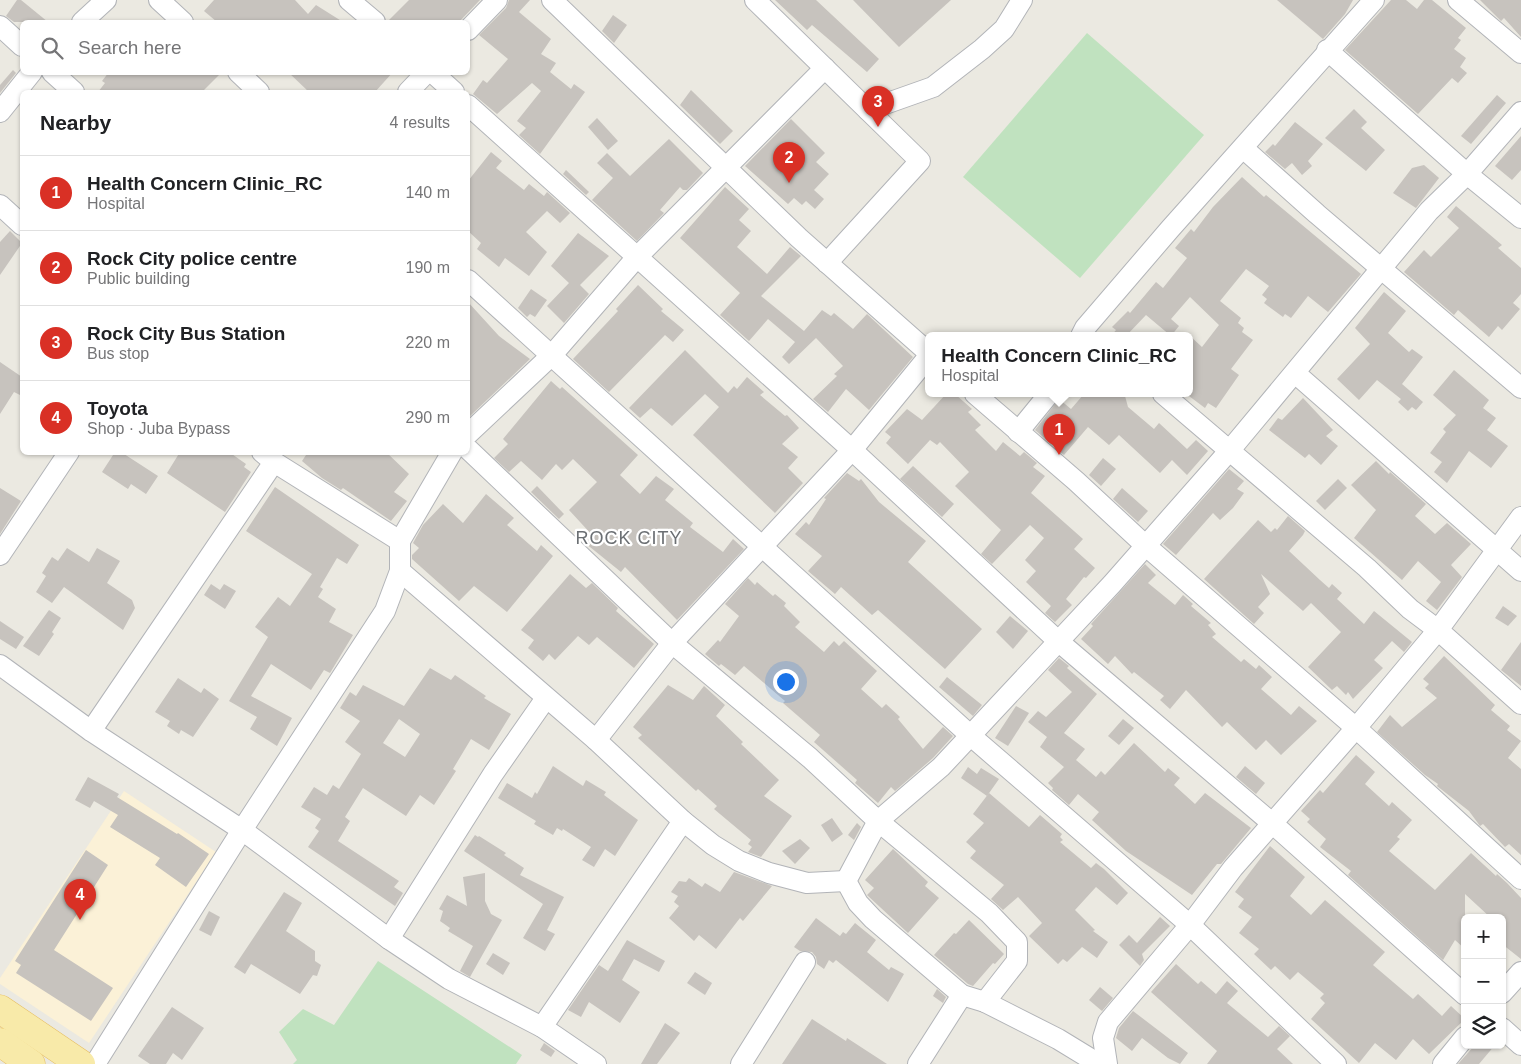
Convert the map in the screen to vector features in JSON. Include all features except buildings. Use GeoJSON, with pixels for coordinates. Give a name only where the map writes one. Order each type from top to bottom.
{"type":"FeatureCollection","features":[{"type":"Feature","properties":{"kind":"main road"},"geometry":{"type":"LineString","coordinates":[[0,1009],[81,1064]]}},
{"type":"Feature","properties":{"kind":"main road"},"geometry":{"type":"LineString","coordinates":[[0,1042],[31,1064]]}},
{"type":"Feature","properties":{"kind":"street"},"geometry":{"type":"LineString","coordinates":[[84,20],[106,0]]}},
{"type":"Feature","properties":{"kind":"street"},"geometry":{"type":"LineString","coordinates":[[159,0],[181,20]]}},
{"type":"Feature","properties":{"kind":"street"},"geometry":{"type":"LineString","coordinates":[[349,0],[373,20]]}},
{"type":"Feature","properties":{"kind":"street"},"geometry":{"type":"LineString","coordinates":[[470,28],[497,0]]}},
{"type":"Feature","properties":{"kind":"street"},"geometry":{"type":"LineString","coordinates":[[552,0],[725,167],[925,351]]}},
{"type":"Feature","properties":{"kind":"street"},"geometry":{"type":"LineString","coordinates":[[755,0],[920,161],[827,263]]}},
{"type":"Feature","properties":{"kind":"street"},"geometry":{"type":"LineString","coordinates":[[868,110],[933,86],[982,49],[1004,29],[1022,0]]}},
{"type":"Feature","properties":{"kind":"street"},"geometry":{"type":"LineString","coordinates":[[1089,332],[1170,229],[1327,50],[1374,0]]}},
{"type":"Feature","properties":{"kind":"street"},"geometry":{"type":"LineString","coordinates":[[1458,0],[1521,53]]}},
{"type":"Feature","properties":{"kind":"street"},"geometry":{"type":"LineString","coordinates":[[0,26],[20,44]]}},
{"type":"Feature","properties":{"kind":"street"},"geometry":{"type":"LineString","coordinates":[[1327,50],[1466,174],[1521,218]]}},
{"type":"Feature","properties":{"kind":"street"},"geometry":{"type":"LineString","coordinates":[[470,432],[552,355],[637,258],[825,68]]}},
{"type":"Feature","properties":{"kind":"street"},"geometry":{"type":"LineString","coordinates":[[0,112],[30,75]]}},
{"type":"Feature","properties":{"kind":"street"},"geometry":{"type":"LineString","coordinates":[[55,75],[72,90]]}},
{"type":"Feature","properties":{"kind":"street"},"geometry":{"type":"LineString","coordinates":[[241,75],[257,90]]}},
{"type":"Feature","properties":{"kind":"street"},"geometry":{"type":"LineString","coordinates":[[410,90],[424,75]]}},
{"type":"Feature","properties":{"kind":"street"},"geometry":{"type":"LineString","coordinates":[[435,75],[452,90]]}},
{"type":"Feature","properties":{"kind":"street"},"geometry":{"type":"LineString","coordinates":[[470,107],[852,450],[1058,641],[1273,824],[1461,991]]}},
{"type":"Feature","properties":{"kind":"street"},"geometry":{"type":"LineString","coordinates":[[846,881],[878,821],[941,767],[1146,546],[1230,450],[1382,270],[1429,211],[1466,174],[1521,112]]}},
{"type":"Feature","properties":{"kind":"street"},"geometry":{"type":"LineString","coordinates":[[1243,148],[1382,270],[1521,388]]}},
{"type":"Feature","properties":{"kind":"street"},"geometry":{"type":"LineString","coordinates":[[470,282],[971,736],[1190,925],[1336,1064]]}},
{"type":"Feature","properties":{"kind":"street"},"geometry":{"type":"LineString","coordinates":[[596,740],[672,643],[852,450],[925,360]]}},
{"type":"Feature","properties":{"kind":"street"},"geometry":{"type":"LineString","coordinates":[[1294,373],[1521,572]]}},
{"type":"Feature","properties":{"kind":"street"},"geometry":{"type":"LineString","coordinates":[[978,397],[1076,481],[1146,546],[1356,728],[1521,879]]}},
{"type":"Feature","properties":{"kind":"street"},"geometry":{"type":"LineString","coordinates":[[1018,432],[1047,397]]}},
{"type":"Feature","properties":{"kind":"street"},"geometry":{"type":"LineString","coordinates":[[1167,397],[1367,568],[1410,609],[1438,630],[1521,704]]}},
{"type":"Feature","properties":{"kind":"street"},"geometry":{"type":"LineString","coordinates":[[470,451],[672,643],[810,758],[878,821],[989,914],[1017,942],[1016,961],[985,1002]]}},
{"type":"Feature","properties":{"kind":"street"},"geometry":{"type":"LineString","coordinates":[[0,556],[68,455]]}},
{"type":"Feature","properties":{"kind":"street"},"geometry":{"type":"LineString","coordinates":[[95,1064],[242,830],[385,611],[400,571],[400,541],[450,455]]}},
{"type":"Feature","properties":{"kind":"street"},"geometry":{"type":"LineString","coordinates":[[92,731],[268,457],[400,541]]}},
{"type":"Feature","properties":{"kind":"street"},"geometry":{"type":"LineString","coordinates":[[1107,1064],[1103,1038],[1108,1022],[1190,925],[1234,868],[1356,728],[1438,630],[1521,517]]}},
{"type":"Feature","properties":{"kind":"street"},"geometry":{"type":"LineString","coordinates":[[400,571],[596,740],[683,822],[713,845],[739,861],[769,874],[807,883],[846,881]]}},
{"type":"Feature","properties":{"kind":"street"},"geometry":{"type":"LineString","coordinates":[[0,665],[92,731],[242,830],[389,940],[449,979],[542,1027],[596,1064]]}},
{"type":"Feature","properties":{"kind":"street"},"geometry":{"type":"LineString","coordinates":[[389,940],[493,774],[546,698]]}},
{"type":"Feature","properties":{"kind":"street"},"geometry":{"type":"LineString","coordinates":[[542,1027],[683,822]]}},
{"type":"Feature","properties":{"kind":"street"},"geometry":{"type":"LineString","coordinates":[[846,881],[858,903],[873,919],[921,958],[962,995],[985,1002],[1099,1064]]}},
{"type":"Feature","properties":{"kind":"street"},"geometry":{"type":"LineString","coordinates":[[741,1064],[805,962]]}},
{"type":"Feature","properties":{"kind":"street"},"geometry":{"type":"LineString","coordinates":[[1506,989],[1521,972]]}},
{"type":"Feature","properties":{"kind":"street"},"geometry":{"type":"LineString","coordinates":[[918,1064],[962,995]]}},
{"type":"Feature","properties":{"kind":"street"},"geometry":{"type":"LineString","coordinates":[[1506,1032],[1521,1045]]}},
{"type":"Feature","properties":{"kind":"street"},"geometry":{"type":"LineString","coordinates":[[1443,1064],[1461,1042]]}},
{"type":"Feature","properties":{"kind":"shaded area"},"geometry":{"type":"Polygon","coordinates":[[[124,791],[216,852],[89,1043],[0,984],[0,978],[124,791]]]}},
{"type":"Feature","properties":{"kind":"green space"},"geometry":{"type":"Polygon","coordinates":[[[1087,33],[1204,135],[1080,278],[963,177],[1087,33]]]}},
{"type":"Feature","properties":{"kind":"green space"},"geometry":{"type":"Polygon","coordinates":[[[378,961],[522,1055],[516,1064],[293,1064],[297,1060],[279,1032],[303,1009],[334,1025],[378,961]]]}},
{"type":"Feature","properties":{"kind":"place","name":"Rock City Bus Station"},"geometry":{"type":"Point","coordinates":[878,127]}},
{"type":"Feature","properties":{"kind":"place","name":"Rock City police centre"},"geometry":{"type":"Point","coordinates":[789,183]}},
{"type":"Feature","properties":{"kind":"place","name":"Health Concern Clinic_RC"},"geometry":{"type":"Point","coordinates":[1059,455]}},
{"type":"Feature","properties":{"kind":"place","name":"Toyota"},"geometry":{"type":"Point","coordinates":[80,920]}},
{"type":"Feature","properties":{"kind":"district","name":"ROCK CITY"},"geometry":{"type":"Point","coordinates":[629,538]}}]}
